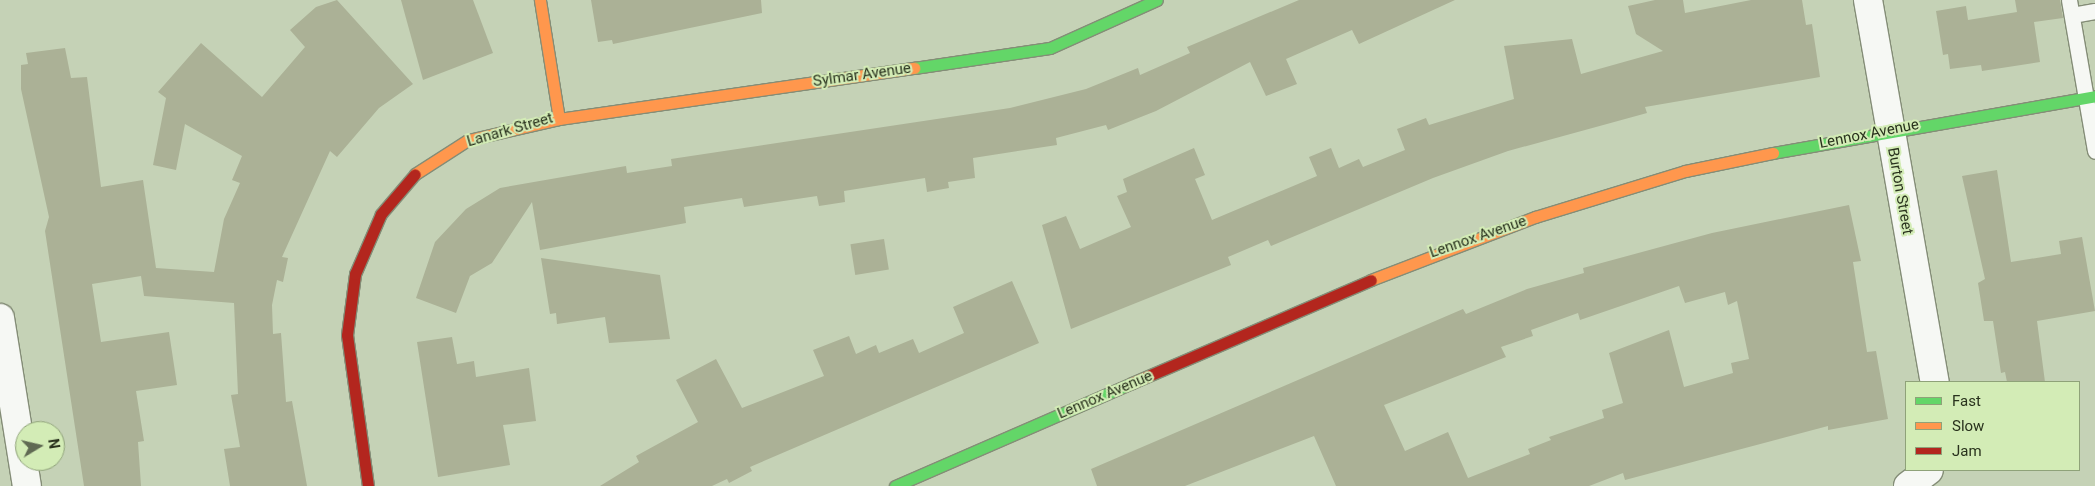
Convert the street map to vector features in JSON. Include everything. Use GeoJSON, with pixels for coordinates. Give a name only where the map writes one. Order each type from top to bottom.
{"type":"FeatureCollection","features":[{"type":"Feature","properties":{"kind":"street","name":"Lanark Street"},"geometry":{"type":"LineString","coordinates":[[368,486],[347,336],[355,274],[381,214],[419,169],[468,140],[559,119],[540,0]]}},
{"type":"Feature","properties":{"kind":"street","name":"Sylmar Avenue"},"geometry":{"type":"LineString","coordinates":[[559,119],[1050,48],[1157,0]]}},
{"type":"Feature","properties":{"kind":"street","name":"Burton Street"},"geometry":{"type":"LineString","coordinates":[[1868,0],[1889,129],[1935,381]]}},
{"type":"Feature","properties":{"kind":"street","name":"Lennox Avenue"},"geometry":{"type":"LineString","coordinates":[[895,486],[1425,256],[1685,171],[1889,129],[2091,96]]}},
{"type":"Feature","properties":{"kind":"street"},"geometry":{"type":"LineString","coordinates":[[0,318],[27,486]]}},
{"type":"Feature","properties":{"kind":"street"},"geometry":{"type":"LineString","coordinates":[[1908,486],[1928,471]]}},
{"type":"Feature","properties":{"kind":"lane"},"geometry":{"type":"LineString","coordinates":[[2069,0],[2091,96],[2095,151]]}},
{"type":"Feature","properties":{"kind":"lane"},"geometry":{"type":"LineString","coordinates":[[2072,16],[2095,11]]}},
{"type":"Feature","properties":{"kind":"building"},"geometry":{"type":"Polygon","coordinates":[[[337,0],[413,84],[379,108],[337,157],[330,151],[282,257],[288,258],[283,282],[277,280],[272,305],[273,334],[281,333],[286,402],[292,401],[307,486],[230,486],[224,449],[240,447],[231,395],[238,394],[234,303],[144,296],[141,276],[92,284],[101,342],[169,332],[177,385],[136,391],[144,441],[138,442],[141,486],[84,486],[45,231],[49,217],[21,89],[21,65],[28,64],[26,53],[65,48],[71,78],[87,77],[101,187],[143,180],[156,268],[214,272],[224,219],[240,183],[232,180],[242,156],[185,124],[176,170],[153,165],[166,98],[158,92],[201,43],[262,97],[305,47],[290,30],[316,7],[337,0]]]}},
{"type":"Feature","properties":{"kind":"building"},"geometry":{"type":"Polygon","coordinates":[[[401,0],[473,0],[493,53],[423,80],[401,0]]]}},
{"type":"Feature","properties":{"kind":"building"},"geometry":{"type":"Polygon","coordinates":[[[591,0],[761,0],[762,13],[613,44],[612,40],[598,42],[591,0]]]}},
{"type":"Feature","properties":{"kind":"building"},"geometry":{"type":"Polygon","coordinates":[[[1299,0],[1455,0],[1359,44],[1352,30],[1286,59],[1297,84],[1266,96],[1250,62],[1156,111],[1108,130],[1106,125],[1056,138],[1057,145],[973,158],[975,178],[948,182],[949,188],[927,192],[925,178],[844,191],[845,202],[819,206],[817,196],[744,207],[742,198],[684,207],[686,223],[540,250],[532,202],[492,263],[470,276],[456,313],[416,298],[435,242],[466,209],[500,188],[626,166],[627,173],[672,166],[671,159],[1010,108],[1086,89],[1138,68],[1140,75],[1190,53],[1187,47],[1299,0]]]}},
{"type":"Feature","properties":{"kind":"building"},"geometry":{"type":"Polygon","coordinates":[[[1655,0],[1683,0],[1685,13],[1751,0],[1802,0],[1806,25],[1812,24],[1820,77],[1645,107],[1647,113],[1508,151],[1433,178],[1271,246],[1268,240],[1228,257],[1231,265],[1071,329],[1042,225],[1066,216],[1080,249],[1131,227],[1117,196],[1127,192],[1123,179],[1194,148],[1205,175],[1195,179],[1212,220],[1317,176],[1309,157],[1331,148],[1339,168],[1359,159],[1363,167],[1405,150],[1397,129],[1426,118],[1429,125],[1514,99],[1504,46],[1572,39],[1581,74],[1663,51],[1636,34],[1628,6],[1655,0]]]}},
{"type":"Feature","properties":{"kind":"building"},"geometry":{"type":"Polygon","coordinates":[[[2015,0],[2060,0],[2063,18],[2034,22],[2040,62],[1982,71],[1981,65],[1950,69],[1948,54],[1943,55],[1936,11],[1966,6],[1968,20],[2017,12],[2015,0]]]}},
{"type":"Feature","properties":{"kind":"building"},"geometry":{"type":"Polygon","coordinates":[[[1997,170],[2011,262],[2061,254],[2059,241],[2082,237],[2095,311],[2037,321],[2045,381],[2007,381],[2005,372],[2001,373],[1993,321],[1984,321],[1978,283],[1985,279],[1962,176],[1997,170]]]}},
{"type":"Feature","properties":{"kind":"building"},"geometry":{"type":"Polygon","coordinates":[[[1849,205],[1861,261],[1853,262],[1867,352],[1876,351],[1888,419],[1828,430],[1828,426],[1625,480],[1623,473],[1589,486],[1336,486],[1314,436],[1185,486],[1097,486],[1091,469],[1463,309],[1466,314],[1527,289],[1584,273],[1583,268],[1712,233],[1849,205]],[[1679,286],[1580,320],[1578,313],[1531,330],[1533,336],[1501,347],[1506,357],[1384,405],[1405,451],[1448,432],[1468,478],[1530,454],[1528,449],[1551,440],[1549,437],[1604,418],[1602,410],[1623,403],[1609,353],[1669,330],[1684,387],[1733,373],[1731,363],[1749,359],[1737,301],[1728,305],[1725,292],[1685,303],[1679,286]]]}},
{"type":"Feature","properties":{"kind":"building"},"geometry":{"type":"Polygon","coordinates":[[[884,239],[889,270],[855,275],[850,244],[884,239]]]}},
{"type":"Feature","properties":{"kind":"building"},"geometry":{"type":"Polygon","coordinates":[[[541,258],[660,275],[670,339],[609,343],[605,317],[557,324],[556,313],[550,314],[541,258]]]}},
{"type":"Feature","properties":{"kind":"building"},"geometry":{"type":"Polygon","coordinates":[[[1012,281],[1039,343],[750,467],[752,471],[729,483],[727,479],[712,486],[600,486],[639,462],[636,456],[698,422],[676,380],[716,359],[742,408],[824,376],[813,350],[849,336],[856,354],[876,345],[879,353],[913,339],[919,353],[964,333],[953,307],[1012,281]]]}},
{"type":"Feature","properties":{"kind":"building"},"geometry":{"type":"Polygon","coordinates":[[[452,337],[457,364],[474,361],[476,377],[529,368],[536,421],[503,425],[510,465],[438,477],[417,342],[452,337]]]}},
{"type":"Feature","properties":{"kind":"traffic: fast"},"geometry":{"type":"LineString","coordinates":[[914,68],[1050,48],[1157,0]]}},
{"type":"Feature","properties":{"kind":"traffic: fast"},"geometry":{"type":"LineString","coordinates":[[1773,153],[2095,96]]}},
{"type":"Feature","properties":{"kind":"traffic: fast"},"geometry":{"type":"LineString","coordinates":[[895,486],[1132,383]]}},
{"type":"Feature","properties":{"kind":"traffic: slow"},"geometry":{"type":"LineString","coordinates":[[415,174],[468,140],[559,119],[540,0]]}},
{"type":"Feature","properties":{"kind":"traffic: slow"},"geometry":{"type":"LineString","coordinates":[[559,119],[914,68]]}},
{"type":"Feature","properties":{"kind":"traffic: slow"},"geometry":{"type":"LineString","coordinates":[[1371,280],[1535,217],[1685,171],[1773,153]]}},
{"type":"Feature","properties":{"kind":"traffic: jam"},"geometry":{"type":"LineString","coordinates":[[368,486],[347,335],[355,274],[381,214],[415,174]]}},
{"type":"Feature","properties":{"kind":"traffic: jam"},"geometry":{"type":"LineString","coordinates":[[1132,383],[1371,280]]}}]}
